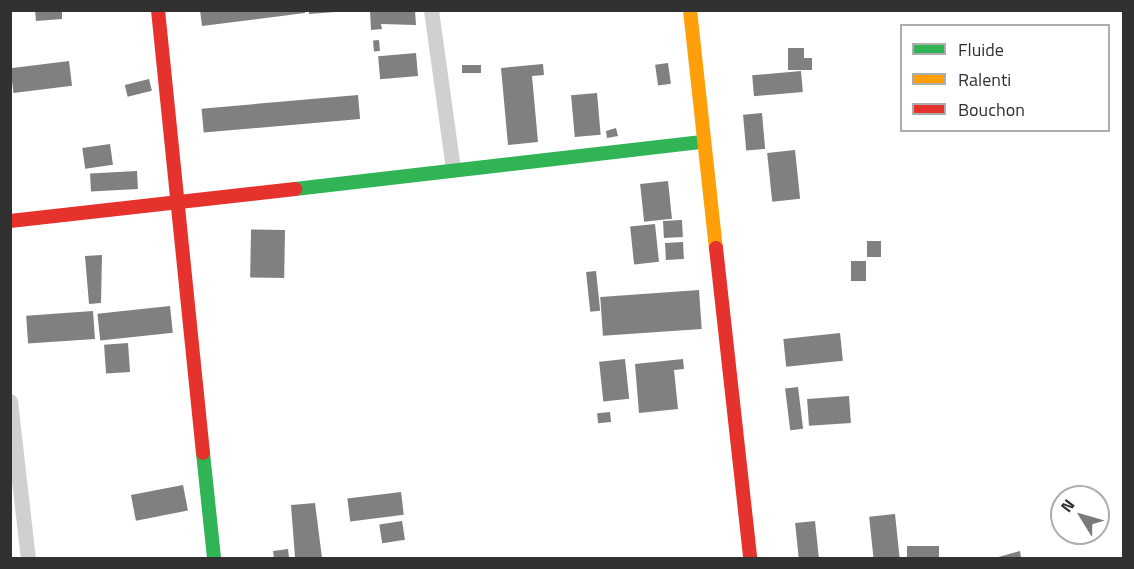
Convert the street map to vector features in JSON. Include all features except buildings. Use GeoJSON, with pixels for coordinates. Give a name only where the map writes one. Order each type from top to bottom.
{"type":"FeatureCollection","features":[{"type":"Feature","properties":{"kind":"street"},"geometry":{"type":"LineString","coordinates":[[158,10],[181,202],[214,558]]}},
{"type":"Feature","properties":{"kind":"street"},"geometry":{"type":"LineString","coordinates":[[431,10],[453,169]]}},
{"type":"Feature","properties":{"kind":"street"},"geometry":{"type":"LineString","coordinates":[[690,10],[750,558]]}},
{"type":"Feature","properties":{"kind":"street"},"geometry":{"type":"LineString","coordinates":[[10,221],[704,142]]}},
{"type":"Feature","properties":{"kind":"street"},"geometry":{"type":"LineString","coordinates":[[10,401],[28,558]]}},
{"type":"Feature","properties":{"kind":"traffic: fast"},"geometry":{"type":"LineString","coordinates":[[295,189],[704,142]]}},
{"type":"Feature","properties":{"kind":"traffic: fast"},"geometry":{"type":"LineString","coordinates":[[203,453],[214,558]]}},
{"type":"Feature","properties":{"kind":"traffic: slow"},"geometry":{"type":"LineString","coordinates":[[690,10],[716,248]]}},
{"type":"Feature","properties":{"kind":"traffic: jam"},"geometry":{"type":"LineString","coordinates":[[158,10],[203,453]]}},
{"type":"Feature","properties":{"kind":"traffic: jam"},"geometry":{"type":"LineString","coordinates":[[10,221],[295,189]]}},
{"type":"Feature","properties":{"kind":"traffic: jam"},"geometry":{"type":"LineString","coordinates":[[716,248],[750,558]]}}]}
